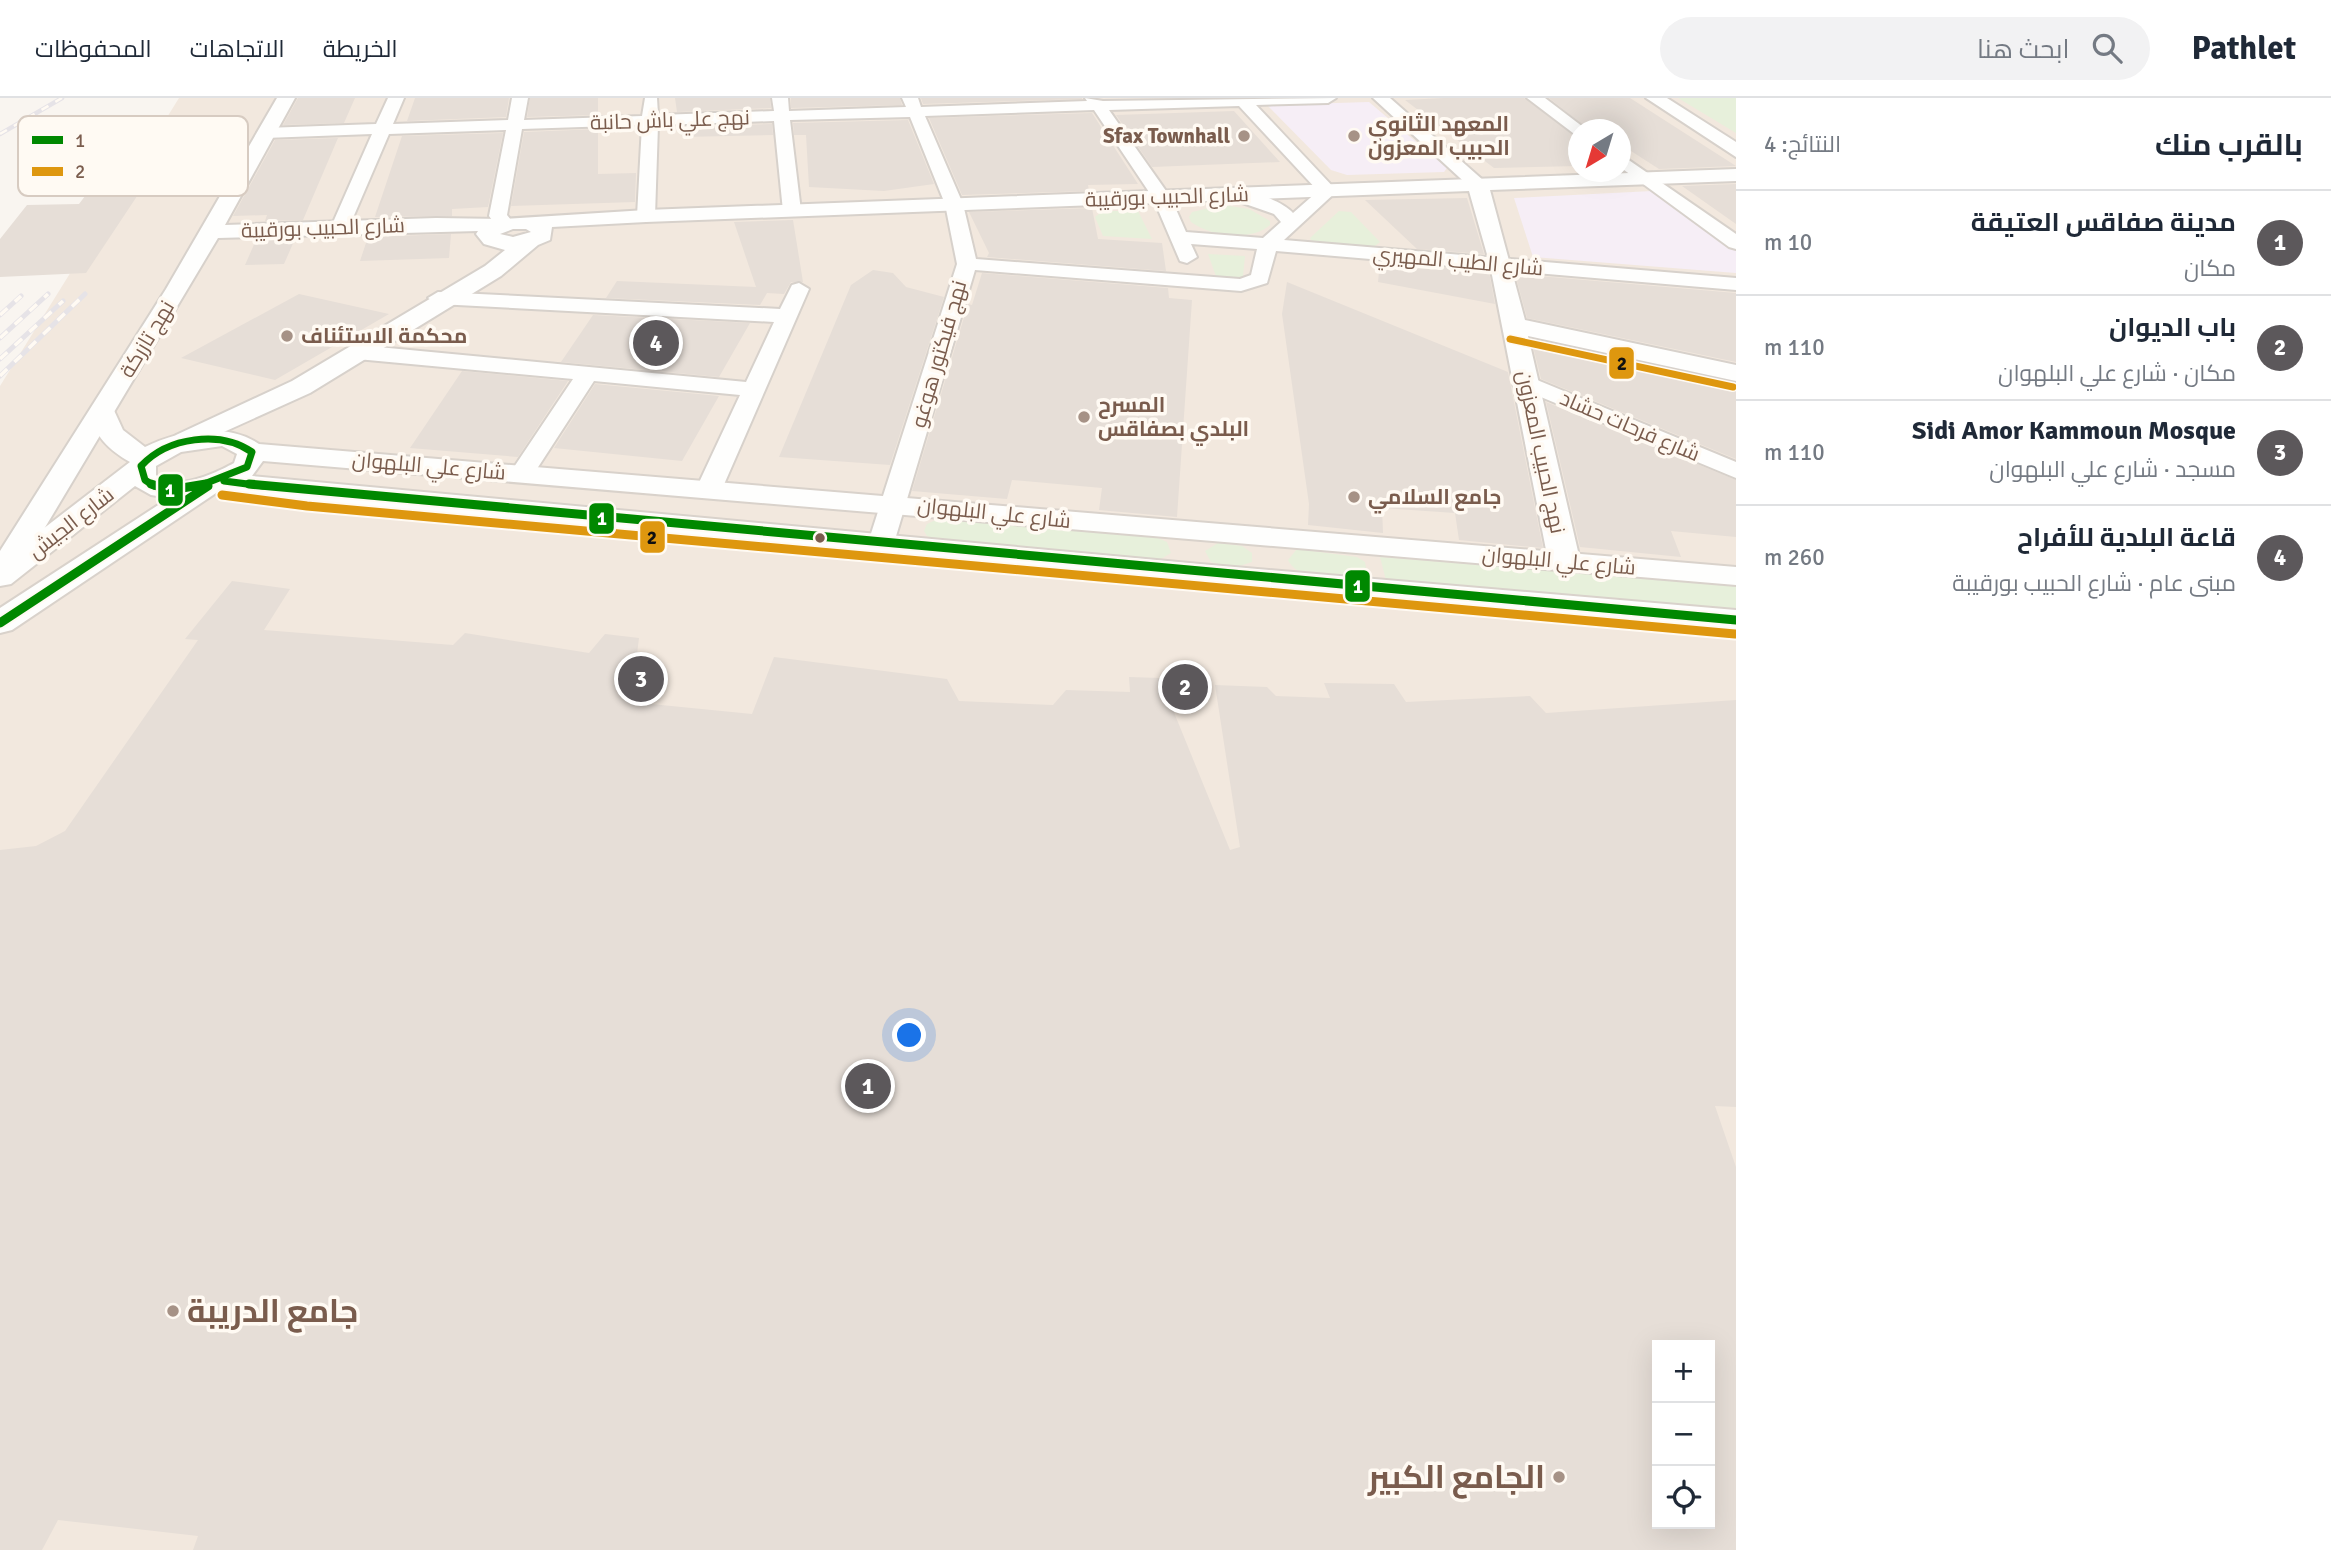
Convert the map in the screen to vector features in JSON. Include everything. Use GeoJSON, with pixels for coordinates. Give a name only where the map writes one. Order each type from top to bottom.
{"type":"FeatureCollection","features":[{"type":"Feature","properties":{"kind":"street","name":"نهج تازركة"},"geometry":{"type":"LineString","coordinates":[[248,163],[286,98]]}},
{"type":"Feature","properties":{"kind":"street"},"geometry":{"type":"LineString","coordinates":[[341,227],[396,98]]}},
{"type":"Feature","properties":{"kind":"street"},"geometry":{"type":"LineString","coordinates":[[437,302],[489,239],[498,216],[520,98]]}},
{"type":"Feature","properties":{"kind":"street"},"geometry":{"type":"LineString","coordinates":[[646,216],[651,98]]}},
{"type":"Feature","properties":{"kind":"street","name":"نهج علي باش حانبة"},"geometry":{"type":"LineString","coordinates":[[264,134],[650,121],[782,107],[1328,98]]}},
{"type":"Feature","properties":{"kind":"street"},"geometry":{"type":"LineString","coordinates":[[1381,98],[1478,185]]}},
{"type":"Feature","properties":{"kind":"street"},"geometry":{"type":"LineString","coordinates":[[1535,98],[1568,122]]}},
{"type":"Feature","properties":{"kind":"street"},"geometry":{"type":"LineString","coordinates":[[1655,98],[1736,151]]}},
{"type":"Feature","properties":{"kind":"street"},"geometry":{"type":"LineString","coordinates":[[967,264],[1241,285],[1256,282],[1261,279],[1268,244],[1328,191],[1242,100]]}},
{"type":"Feature","properties":{"kind":"street"},"geometry":{"type":"LineString","coordinates":[[1096,102],[1162,198],[1196,282]]}},
{"type":"Feature","properties":{"kind":"street","name":"نهج فيكتور هوغو"},"geometry":{"type":"LineString","coordinates":[[881,543],[967,264],[954,204],[914,105]]}},
{"type":"Feature","properties":{"kind":"street"},"geometry":{"type":"LineString","coordinates":[[782,107],[792,211]]}},
{"type":"Feature","properties":{"kind":"street"},"geometry":{"type":"LineString","coordinates":[[1631,167],[1736,243]]}},
{"type":"Feature","properties":{"kind":"street","name":"شارع الحبيب بورقيبة"},"geometry":{"type":"LineString","coordinates":[[209,232],[436,224],[506,243],[598,219],[646,216],[1736,175]]}},
{"type":"Feature","properties":{"kind":"street","name":"نهج الحبيب المعزون"},"geometry":{"type":"LineString","coordinates":[[1478,185],[1501,265],[1564,560]]}},
{"type":"Feature","properties":{"kind":"street"},"geometry":{"type":"LineString","coordinates":[[1237,195],[1280,210],[1293,224]]}},
{"type":"Feature","properties":{"kind":"street","name":"نهج تازركة"},"geometry":{"type":"LineString","coordinates":[[0,577],[103,412],[229,196]]}},
{"type":"Feature","properties":{"kind":"street"},"geometry":{"type":"LineString","coordinates":[[186,441],[300,387],[437,302],[493,271],[534,234]]}},
{"type":"Feature","properties":{"kind":"street","name":"شارع الطيب المهيري"},"geometry":{"type":"LineString","coordinates":[[1180,237],[1736,284]]}},
{"type":"Feature","properties":{"kind":"street"},"geometry":{"type":"LineString","coordinates":[[709,489],[756,390],[799,289]]}},
{"type":"Feature","properties":{"kind":"street"},"geometry":{"type":"LineString","coordinates":[[437,302],[788,316]]}},
{"type":"Feature","properties":{"kind":"street"},"geometry":{"type":"LineString","coordinates":[[1513,325],[1736,373]]}},
{"type":"Feature","properties":{"kind":"street"},"geometry":{"type":"LineString","coordinates":[[357,352],[756,390]]}},
{"type":"Feature","properties":{"kind":"street"},"geometry":{"type":"LineString","coordinates":[[522,473],[588,373]]}},
{"type":"Feature","properties":{"kind":"street","name":"شارع فرحات حشاد"},"geometry":{"type":"LineString","coordinates":[[1525,382],[1736,471]]}},
{"type":"Feature","properties":{"kind":"street"},"geometry":{"type":"LineString","coordinates":[[249,449],[300,387]]}},
{"type":"Feature","properties":{"kind":"street"},"geometry":{"type":"LineString","coordinates":[[103,412],[105,426],[113,438],[144,463]]}},
{"type":"Feature","properties":{"kind":"street","name":"شارع علي البلهوان"},"geometry":{"type":"LineString","coordinates":[[186,441],[222,438],[249,449],[894,503],[1194,533],[1564,560],[1736,576]]}},
{"type":"Feature","properties":{"kind":"street","name":"شارع الجيش"},"geometry":{"type":"LineString","coordinates":[[0,577],[144,463],[170,446],[186,441]]}},
{"type":"Feature","properties":{"kind":"street","name":"شارع الجيش"},"geometry":{"type":"LineString","coordinates":[[0,623],[216,483],[247,467],[249,449]]}},
{"type":"Feature","properties":{"kind":"street","name":"شارع علي البلهوان"},"geometry":{"type":"LineString","coordinates":[[144,463],[142,475],[147,482],[181,489],[216,483],[1736,620]]}},
{"type":"Feature","properties":{"kind":"street"},"geometry":{"type":"LineString","coordinates":[[1193,573],[1194,533]]}},
{"type":"Feature","properties":{"kind":"street"},"geometry":{"type":"LineString","coordinates":[[1270,538],[1275,580]]}},
{"type":"Feature","properties":{"kind":"shaded area"},"geometry":{"type":"Polygon","coordinates":[[[179,98],[1736,98],[1736,1550],[0,1550],[0,386],[118,196],[248,196],[248,116],[168,116],[179,98]]]}},
{"type":"Feature","properties":{"kind":"shaded area","name":"المعهد الثانوي الحبيب المعزون"},"geometry":{"type":"Polygon","coordinates":[[[1369,102],[1447,168],[1444,172],[1347,175],[1331,170],[1267,105],[1369,102]]]}},
{"type":"Feature","properties":{"kind":"shaded area"},"geometry":{"type":"Polygon","coordinates":[[[1652,191],[1736,250],[1736,273],[1533,257],[1514,198],[1652,191]]]}},
{"type":"Feature","properties":{"kind":"green space"},"geometry":{"type":"Polygon","coordinates":[[[1678,98],[1736,98],[1736,133],[1678,98]]]}},
{"type":"Feature","properties":{"kind":"green space"},"geometry":{"type":"Polygon","coordinates":[[[1223,205],[1249,209],[1270,221],[1270,225],[1252,234],[1230,235],[1209,231],[1191,222],[1189,217],[1192,212],[1223,205]]]}},
{"type":"Feature","properties":{"kind":"green space"},"geometry":{"type":"Polygon","coordinates":[[[1103,211],[1138,211],[1152,239],[1103,236],[1095,217],[1103,211]]]}},
{"type":"Feature","properties":{"kind":"green space"},"geometry":{"type":"Polygon","coordinates":[[[1339,211],[1351,212],[1380,242],[1371,249],[1313,244],[1310,238],[1339,211]]]}},
{"type":"Feature","properties":{"kind":"green space"},"geometry":{"type":"Polygon","coordinates":[[[1208,254],[1245,256],[1243,276],[1236,280],[1217,279],[1208,254]]]}},
{"type":"Feature","properties":{"kind":"green space"},"geometry":{"type":"Polygon","coordinates":[[[942,517],[1151,535],[1167,542],[1171,553],[1159,560],[1148,561],[938,540],[927,536],[924,531],[927,524],[942,517]]]}},
{"type":"Feature","properties":{"kind":"green space"},"geometry":{"type":"Polygon","coordinates":[[[1218,543],[1242,546],[1252,553],[1252,562],[1233,568],[1211,562],[1205,551],[1218,543]]]}},
{"type":"Feature","properties":{"kind":"green space"},"geometry":{"type":"Polygon","coordinates":[[[1297,549],[1357,557],[1365,562],[1367,573],[1363,578],[1343,578],[1321,577],[1301,572],[1288,560],[1297,549]]]}},
{"type":"Feature","properties":{"kind":"green space"},"geometry":{"type":"Polygon","coordinates":[[[1380,557],[1736,585],[1736,612],[1387,584],[1380,557]]]}},
{"type":"Feature","properties":{"kind":"building"},"geometry":{"type":"Polygon","coordinates":[[[298,98],[355,98],[344,123],[283,125],[298,98]]]}},
{"type":"Feature","properties":{"kind":"building"},"geometry":{"type":"Polygon","coordinates":[[[415,98],[509,98],[506,117],[407,121],[415,98]]]}},
{"type":"Feature","properties":{"kind":"building"},"geometry":{"type":"Polygon","coordinates":[[[530,98],[598,98],[598,115],[527,117],[530,98]]]}},
{"type":"Feature","properties":{"kind":"building"},"geometry":{"type":"Polygon","coordinates":[[[675,98],[770,98],[771,108],[677,112],[675,98]]]}},
{"type":"Feature","properties":{"kind":"building"},"geometry":{"type":"Polygon","coordinates":[[[791,98],[900,98],[902,105],[791,108],[791,98]]]}},
{"type":"Feature","properties":{"kind":"building"},"geometry":{"type":"Polygon","coordinates":[[[921,98],[1082,98],[1082,99],[923,104],[921,98]]]}},
{"type":"Feature","properties":{"kind":"building"},"geometry":{"type":"Polygon","coordinates":[[[1524,98],[1568,130],[1568,166],[1494,168],[1405,100],[1524,98]]]}},
{"type":"Feature","properties":{"kind":"building"},"geometry":{"type":"Polygon","coordinates":[[[1549,98],[1630,98],[1736,166],[1659,169],[1631,151],[1631,119],[1575,119],[1549,98]]]}},
{"type":"Feature","properties":{"kind":"building","name":"Sfax Townhall"},"geometry":{"type":"Polygon","coordinates":[[[1234,111],[1280,162],[1152,167],[1116,115],[1234,111]]]}},
{"type":"Feature","properties":{"kind":"building"},"geometry":{"type":"Polygon","coordinates":[[[1092,113],[1138,184],[1088,185],[1089,191],[962,195],[929,118],[1092,113]]]}},
{"type":"Feature","properties":{"kind":"building"},"geometry":{"type":"Polygon","coordinates":[[[908,120],[934,184],[884,191],[809,187],[806,135],[794,135],[793,123],[908,120]]]}},
{"type":"Feature","properties":{"kind":"building"},"geometry":{"type":"Polygon","coordinates":[[[772,124],[773,135],[682,137],[680,127],[772,124]]]}},
{"type":"Feature","properties":{"kind":"building"},"geometry":{"type":"Polygon","coordinates":[[[598,129],[598,174],[636,173],[635,202],[511,206],[524,132],[598,129]]]}},
{"type":"Feature","properties":{"kind":"building"},"geometry":{"type":"Polygon","coordinates":[[[503,133],[488,207],[452,209],[452,216],[375,217],[402,136],[503,133]]]}},
{"type":"Feature","properties":{"kind":"building"},"geometry":{"type":"Polygon","coordinates":[[[338,138],[303,220],[265,221],[267,215],[233,216],[244,196],[248,196],[248,189],[275,140],[338,138]]]}},
{"type":"Feature","properties":{"kind":"building"},"geometry":{"type":"Polygon","coordinates":[[[1736,184],[1736,224],[1682,186],[1736,184]]]}},
{"type":"Feature","properties":{"kind":"building"},"geometry":{"type":"Polygon","coordinates":[[[85,196],[137,196],[86,273],[0,277],[0,239],[27,205],[79,204],[85,196]]]}},
{"type":"Feature","properties":{"kind":"building"},"geometry":{"type":"Polygon","coordinates":[[[1467,198],[1484,254],[1417,249],[1365,200],[1467,198]]]}},
{"type":"Feature","properties":{"kind":"building"},"geometry":{"type":"Polygon","coordinates":[[[1092,208],[1098,239],[1162,243],[1166,271],[987,257],[989,253],[969,212],[1092,208]]]}},
{"type":"Feature","properties":{"kind":"building"},"geometry":{"type":"Polygon","coordinates":[[[793,220],[803,282],[791,282],[784,294],[767,293],[760,305],[606,298],[617,281],[756,287],[734,222],[793,220]]]}},
{"type":"Feature","properties":{"kind":"building"},"geometry":{"type":"Polygon","coordinates":[[[451,234],[449,258],[360,261],[368,237],[451,234]]]}},
{"type":"Feature","properties":{"kind":"building"},"geometry":{"type":"Polygon","coordinates":[[[295,239],[284,264],[245,265],[256,240],[295,239]]]}},
{"type":"Feature","properties":{"kind":"building"},"geometry":{"type":"Polygon","coordinates":[[[1380,262],[1489,272],[1495,304],[1378,282],[1380,262]]]}},
{"type":"Feature","properties":{"kind":"building"},"geometry":{"type":"Polygon","coordinates":[[[873,270],[893,273],[906,287],[944,297],[890,465],[779,457],[851,285],[873,270]]]}},
{"type":"Feature","properties":{"kind":"building"},"geometry":{"type":"Polygon","coordinates":[[[982,273],[1168,288],[1169,298],[1192,300],[1177,517],[1099,510],[1102,488],[1012,480],[1007,499],[912,491],[968,304],[972,305],[982,273]]]}},
{"type":"Feature","properties":{"kind":"building"},"geometry":{"type":"Polygon","coordinates":[[[1515,274],[1736,293],[1736,362],[1527,318],[1515,274]]]}},
{"type":"Feature","properties":{"kind":"building"},"geometry":{"type":"Polygon","coordinates":[[[1287,282],[1508,372],[1543,548],[1459,540],[1455,513],[1382,508],[1383,533],[1308,525],[1309,504],[1282,314],[1287,282]]]}},
{"type":"Feature","properties":{"kind":"building","name":"محكمة الاستئناف"},"geometry":{"type":"Polygon","coordinates":[[[299,294],[389,314],[275,380],[181,358],[299,294]]]}},
{"type":"Feature","properties":{"kind":"building"},"geometry":{"type":"Polygon","coordinates":[[[593,315],[750,323],[719,377],[561,362],[593,315]]]}},
{"type":"Feature","properties":{"kind":"building"},"geometry":{"type":"Polygon","coordinates":[[[1531,339],[1736,383],[1736,459],[1541,379],[1531,339]]]}},
{"type":"Feature","properties":{"kind":"building"},"geometry":{"type":"Polygon","coordinates":[[[462,371],[568,381],[518,457],[410,448],[462,371]]]}},
{"type":"Feature","properties":{"kind":"building"},"geometry":{"type":"Polygon","coordinates":[[[595,384],[719,396],[682,461],[554,448],[595,384]]]}},
{"type":"Feature","properties":{"kind":"building"},"geometry":{"type":"Polygon","coordinates":[[[1546,402],[1736,480],[1736,537],[1671,531],[1681,557],[1580,547],[1546,402]]]}},
{"type":"Feature","properties":{"kind":"building"},"geometry":{"type":"Polygon","coordinates":[[[232,581],[290,589],[264,630],[453,645],[465,633],[589,653],[605,634],[639,638],[631,702],[752,714],[774,657],[947,679],[959,701],[1053,705],[1066,690],[1130,692],[1129,677],[1160,678],[1230,850],[1240,847],[1215,685],[1267,687],[1276,696],[1330,698],[1324,683],[1394,684],[1406,702],[1530,696],[1546,713],[1736,700],[1736,1107],[1715,1106],[1736,1167],[1736,1550],[193,1550],[198,1536],[58,1520],[42,1550],[0,1550],[0,850],[36,846],[65,831],[198,640],[185,639],[232,581]]]}},
{"type":"Feature","properties":{"kind":"railway"},"geometry":{"type":"LineString","coordinates":[[31,116],[62,98]]}},
{"type":"Feature","properties":{"kind":"railway"},"geometry":{"type":"LineString","coordinates":[[0,134],[18,124]]}},
{"type":"Feature","properties":{"kind":"railway"},"geometry":{"type":"LineString","coordinates":[[0,338],[48,294]]}},
{"type":"Feature","properties":{"kind":"railway"},"geometry":{"type":"LineString","coordinates":[[0,376],[85,294]]}},
{"type":"Feature","properties":{"kind":"railway"},"geometry":{"type":"LineString","coordinates":[[0,315],[21,296]]}},
{"type":"Feature","properties":{"kind":"railway"},"geometry":{"type":"LineString","coordinates":[[0,359],[63,301]]}},
{"type":"Feature","properties":{"kind":"transit line","name":"2"},"geometry":{"type":"LineString","coordinates":[[1510,339],[1733,387]]}},
{"type":"Feature","properties":{"kind":"transit line","name":"1"},"geometry":{"type":"LineString","coordinates":[[222,438],[236,441],[252,452],[247,467],[221,479],[186,489],[156,488],[145,480],[141,466],[157,452],[178,444],[222,438]]}},
{"type":"Feature","properties":{"kind":"transit line","name":"1"},"geometry":{"type":"LineString","coordinates":[[224,481],[308,492],[1736,620]]}},
{"type":"Feature","properties":{"kind":"transit line","name":"1"},"geometry":{"type":"LineString","coordinates":[[0,623],[208,486]]}},
{"type":"Feature","properties":{"kind":"transit line","name":"2"},"geometry":{"type":"LineString","coordinates":[[222,495],[307,506],[1735,634]]}},
{"type":"Feature","properties":{"kind":"place","name":"Sfax Townhall"},"geometry":{"type":"Point","coordinates":[1244,136]}},
{"type":"Feature","properties":{"kind":"place","name":"المعهد الثانوي الحبيب المعزون"},"geometry":{"type":"Point","coordinates":[1354,136]}},
{"type":"Feature","properties":{"kind":"place","name":"محكمة الاستئناف"},"geometry":{"type":"Point","coordinates":[287,336]}},
{"type":"Feature","properties":{"kind":"place","name":"قاعة البلدية للأفراح"},"geometry":{"type":"Point","coordinates":[656,343]}},
{"type":"Feature","properties":{"kind":"place","name":"المسرح البلدي بصفاقس"},"geometry":{"type":"Point","coordinates":[1084,417]}},
{"type":"Feature","properties":{"kind":"place","name":"جامع السلامي"},"geometry":{"type":"Point","coordinates":[1354,497]}},
{"type":"Feature","properties":{"kind":"place","name":"Sidi Amor Kammoun Mosque"},"geometry":{"type":"Point","coordinates":[641,679]}},
{"type":"Feature","properties":{"kind":"place","name":"باب الديوان"},"geometry":{"type":"Point","coordinates":[1185,687]}},
{"type":"Feature","properties":{"kind":"place","name":"مدينة صفاقس العتيقة"},"geometry":{"type":"Point","coordinates":[868,1086]}},
{"type":"Feature","properties":{"kind":"place","name":"جامع الدريبة"},"geometry":{"type":"Point","coordinates":[173,1311]}},
{"type":"Feature","properties":{"kind":"place","name":"الجامع الكبير"},"geometry":{"type":"Point","coordinates":[1559,1477]}}]}
